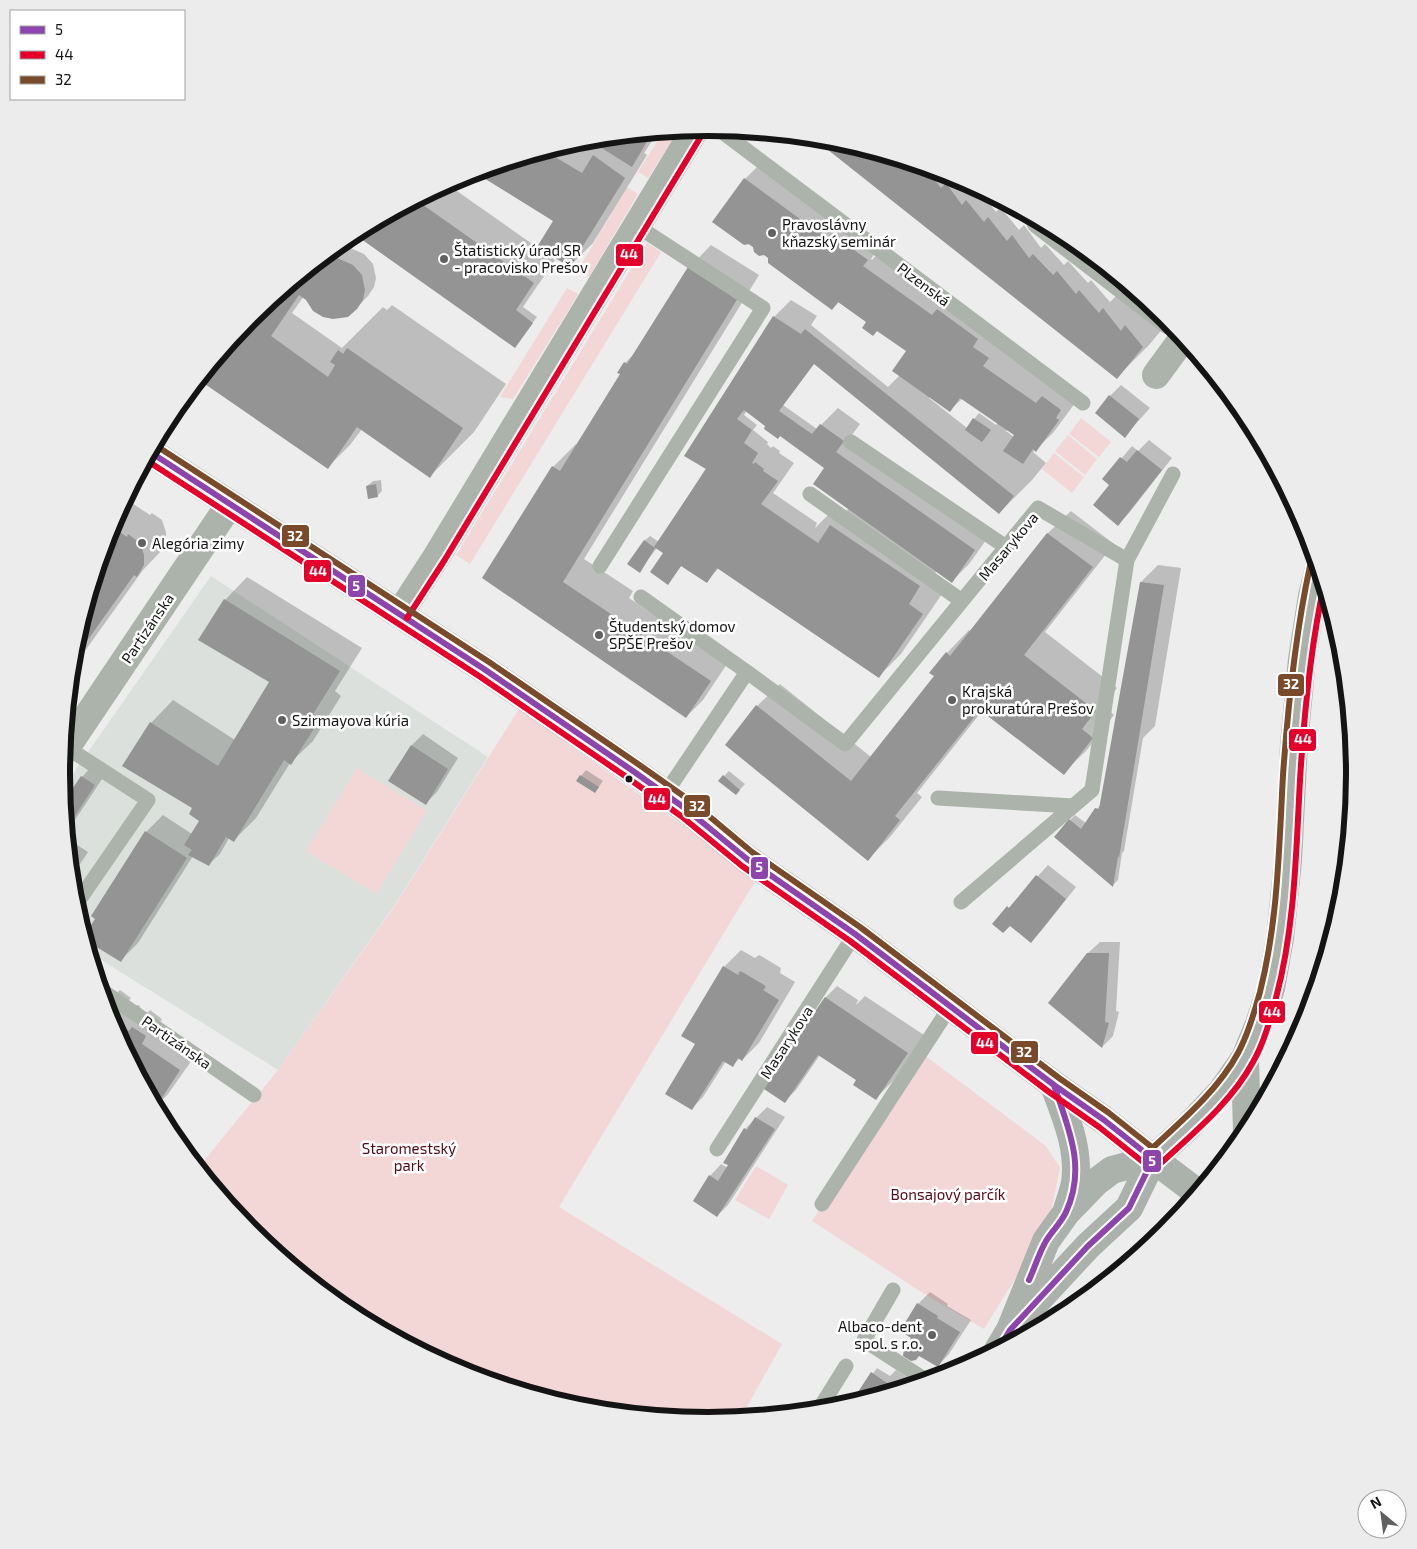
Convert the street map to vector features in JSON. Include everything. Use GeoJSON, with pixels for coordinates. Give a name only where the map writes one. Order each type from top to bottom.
{"type":"FeatureCollection","features":[{"type":"Feature","properties":{"kind":"street"},"geometry":{"type":"LineString","coordinates":[[400,614],[691,136]]}},
{"type":"Feature","properties":{"kind":"street"},"geometry":{"type":"LineString","coordinates":[[1156,375],[1179,343]]}},
{"type":"Feature","properties":{"kind":"street"},"geometry":{"type":"LineString","coordinates":[[156,456],[484,669],[664,794],[747,859],[855,934],[1054,1085],[1108,1123],[1193,1189]]}},
{"type":"Feature","properties":{"kind":"street","name":"Partizánska"},"geometry":{"type":"LineString","coordinates":[[71,740],[230,504]]}},
{"type":"Feature","properties":{"kind":"street"},"geometry":{"type":"LineString","coordinates":[[1004,1340],[1088,1246],[1129,1208],[1153,1158],[1189,1126],[1222,1091],[1245,1058],[1271,988],[1280,938],[1288,860],[1294,744],[1302,659],[1320,597]]}},
{"type":"Feature","properties":{"kind":"street"},"geometry":{"type":"LineString","coordinates":[[1245,1058],[1247,1117]]}},
{"type":"Feature","properties":{"kind":"street"},"geometry":{"type":"LineString","coordinates":[[1054,1085],[1071,1132],[1076,1160],[1075,1183],[1066,1212]]}},
{"type":"Feature","properties":{"kind":"street"},"geometry":{"type":"LineString","coordinates":[[1004,1340],[1046,1241],[1066,1212],[1096,1182],[1112,1170],[1153,1158]]}},
{"type":"Feature","properties":{"kind":"lane","name":"Plzenská"},"geometry":{"type":"LineString","coordinates":[[729,137],[1084,404]]}},
{"type":"Feature","properties":{"kind":"lane"},"geometry":{"type":"LineString","coordinates":[[600,566],[763,308],[637,226]]}},
{"type":"Feature","properties":{"kind":"lane"},"geometry":{"type":"LineString","coordinates":[[851,442],[1006,547]]}},
{"type":"Feature","properties":{"kind":"lane"},"geometry":{"type":"LineString","coordinates":[[961,902],[1092,790],[1127,560],[1173,474]]}},
{"type":"Feature","properties":{"kind":"lane"},"geometry":{"type":"LineString","coordinates":[[810,494],[962,602]]}},
{"type":"Feature","properties":{"kind":"lane","name":"Masarykova"},"geometry":{"type":"LineString","coordinates":[[747,672],[845,744],[1038,508],[1127,560]]}},
{"type":"Feature","properties":{"kind":"lane"},"geometry":{"type":"LineString","coordinates":[[641,597],[747,672],[664,794]]}},
{"type":"Feature","properties":{"kind":"lane"},"geometry":{"type":"LineString","coordinates":[[71,752],[148,800],[82,896]]}},
{"type":"Feature","properties":{"kind":"lane"},"geometry":{"type":"LineString","coordinates":[[938,798],[1073,806]]}},
{"type":"Feature","properties":{"kind":"lane","name":"Masarykova"},"geometry":{"type":"LineString","coordinates":[[717,1149],[855,934]]}},
{"type":"Feature","properties":{"kind":"lane","name":"Partizánska"},"geometry":{"type":"LineString","coordinates":[[110,996],[254,1095]]}},
{"type":"Feature","properties":{"kind":"lane"},"geometry":{"type":"LineString","coordinates":[[822,1204],[950,1007]]}},
{"type":"Feature","properties":{"kind":"lane"},"geometry":{"type":"LineString","coordinates":[[893,1290],[864,1340],[919,1377]]}},
{"type":"Feature","properties":{"kind":"lane"},"geometry":{"type":"LineString","coordinates":[[823,1403],[846,1366]]}},
{"type":"Feature","properties":{"kind":"shaded area"},"geometry":{"type":"Polygon","coordinates":[[[211,576],[488,757],[394,906],[278,1070],[97,958],[82,899],[75,858],[70,778],[211,576]]]}},
{"type":"Feature","properties":{"kind":"green space"},"geometry":{"type":"Polygon","coordinates":[[[675,137],[648,178],[638,172],[659,138],[675,137]]]}},
{"type":"Feature","properties":{"kind":"green space"},"geometry":{"type":"Polygon","coordinates":[[[627,187],[638,194],[589,277],[578,270],[627,187]]]}},
{"type":"Feature","properties":{"kind":"green space"},"geometry":{"type":"Polygon","coordinates":[[[647,243],[661,252],[470,564],[456,555],[647,243]]]}},
{"type":"Feature","properties":{"kind":"green space"},"geometry":{"type":"Polygon","coordinates":[[[567,288],[578,294],[571,306],[513,399],[500,397],[567,288]]]}},
{"type":"Feature","properties":{"kind":"green space"},"geometry":{"type":"Polygon","coordinates":[[[1081,418],[1111,442],[1099,457],[1069,434],[1081,418]]]}},
{"type":"Feature","properties":{"kind":"green space"},"geometry":{"type":"Polygon","coordinates":[[[1068,435],[1097,459],[1085,475],[1055,451],[1068,435]]]}},
{"type":"Feature","properties":{"kind":"green space"},"geometry":{"type":"Polygon","coordinates":[[[1054,453],[1084,477],[1072,493],[1042,469],[1054,453]]]}},
{"type":"Feature","properties":{"kind":"green space","name":"Staromestský park"},"geometry":{"type":"Polygon","coordinates":[[[519,709],[757,878],[559,1207],[782,1344],[744,1412],[667,1412],[625,1408],[584,1401],[503,1379],[426,1347],[354,1305],[288,1255],[228,1195],[202,1163],[278,1070],[394,907],[519,709]]]}},
{"type":"Feature","properties":{"kind":"green space"},"geometry":{"type":"Polygon","coordinates":[[[357,768],[427,811],[376,894],[306,851],[357,768]]]}},
{"type":"Feature","properties":{"kind":"green space","name":"Bonsajový parčík"},"geometry":{"type":"Polygon","coordinates":[[[920,1052],[1046,1146],[1060,1168],[1048,1225],[984,1329],[926,1295],[812,1221],[920,1052]]]}},
{"type":"Feature","properties":{"kind":"green space"},"geometry":{"type":"Polygon","coordinates":[[[756,1166],[788,1185],[769,1219],[735,1200],[756,1166]]]}},
{"type":"Feature","properties":{"kind":"building"},"geometry":{"type":"Polygon","coordinates":[[[649,139],[632,167],[598,146],[649,139]]]}},
{"type":"Feature","properties":{"kind":"building"},"geometry":{"type":"Polygon","coordinates":[[[824,146],[874,158],[914,170],[932,177],[941,188],[946,183],[962,205],[966,200],[984,222],[988,217],[1007,241],[1012,235],[1029,258],[1033,254],[1053,275],[1057,271],[1076,294],[1079,290],[1099,313],[1103,308],[1121,331],[1125,325],[1143,347],[1117,379],[824,146]]]}},
{"type":"Feature","properties":{"kind":"building"},"geometry":{"type":"Polygon","coordinates":[[[593,155],[625,178],[570,267],[537,247],[553,221],[483,178],[553,156],[582,173],[593,155]]]}},
{"type":"Feature","properties":{"kind":"building"},"geometry":{"type":"Polygon","coordinates":[[[744,178],[833,243],[836,237],[868,260],[863,266],[932,315],[937,309],[978,339],[973,347],[989,358],[983,366],[1036,403],[1042,396],[1061,410],[1056,418],[1059,420],[1036,452],[1033,449],[1023,464],[1003,451],[1014,435],[960,398],[950,412],[892,371],[906,351],[877,331],[873,336],[862,328],[866,322],[838,302],[832,310],[768,263],[768,258],[764,255],[759,256],[749,244],[744,245],[712,222],[744,178]]]}},
{"type":"Feature","properties":{"kind":"building","name":"Štatistický úrad SR - pracovisko Prešov"},"geometry":{"type":"Polygon","coordinates":[[[422,204],[534,283],[516,310],[533,323],[515,348],[361,239],[422,204]]]}},
{"type":"Feature","properties":{"kind":"building"},"geometry":{"type":"Polygon","coordinates":[[[335,257],[353,265],[362,275],[365,290],[363,300],[357,309],[348,317],[333,319],[323,317],[313,311],[306,300],[299,295],[271,336],[328,377],[335,365],[330,362],[338,350],[343,354],[347,348],[463,428],[430,478],[357,427],[328,469],[204,383],[257,323],[288,294],[335,257]]]}},
{"type":"Feature","properties":{"kind":"building"},"geometry":{"type":"Polygon","coordinates":[[[688,267],[738,298],[563,582],[711,681],[686,718],[482,578],[552,466],[560,471],[620,374],[617,373],[624,362],[627,364],[688,267]]]}},
{"type":"Feature","properties":{"kind":"building"},"geometry":{"type":"Polygon","coordinates":[[[773,316],[801,334],[805,329],[1014,496],[999,514],[814,364],[779,411],[812,434],[820,424],[844,441],[836,452],[975,550],[952,583],[813,484],[824,468],[780,436],[778,439],[764,429],[765,426],[744,410],[737,419],[752,430],[744,443],[758,453],[752,463],[754,464],[755,462],[764,469],[763,471],[778,481],[761,504],[818,543],[830,525],[920,586],[909,604],[923,614],[879,678],[717,568],[707,583],[681,566],[668,585],[650,572],[663,553],[654,547],[706,469],[684,456],[773,316]]]}},
{"type":"Feature","properties":{"kind":"building"},"geometry":{"type":"Polygon","coordinates":[[[1109,395],[1139,419],[1125,438],[1095,413],[1109,395]]]}},
{"type":"Feature","properties":{"kind":"building"},"geometry":{"type":"Polygon","coordinates":[[[973,418],[991,430],[982,442],[965,430],[973,418]]]}},
{"type":"Feature","properties":{"kind":"building"},"geometry":{"type":"Polygon","coordinates":[[[1137,450],[1162,470],[1118,526],[1093,505],[1109,485],[1102,479],[1120,457],[1127,462],[1137,450]]]}},
{"type":"Feature","properties":{"kind":"building"},"geometry":{"type":"Polygon","coordinates":[[[376,484],[378,497],[368,499],[366,486],[376,484]]]}},
{"type":"Feature","properties":{"kind":"building"},"geometry":{"type":"Polygon","coordinates":[[[119,531],[127,537],[128,534],[140,543],[144,555],[144,565],[137,577],[134,575],[83,647],[104,569],[119,531]]]}},
{"type":"Feature","properties":{"kind":"building"},"geometry":{"type":"Polygon","coordinates":[[[1047,533],[1093,567],[1024,655],[1096,711],[1082,729],[1093,738],[1064,775],[980,710],[895,816],[900,820],[868,861],[725,745],[756,705],[851,781],[934,676],[929,673],[946,652],[950,656],[1047,533]]]}},
{"type":"Feature","properties":{"kind":"building"},"geometry":{"type":"Polygon","coordinates":[[[644,540],[655,548],[640,573],[627,564],[644,540]]]}},
{"type":"Feature","properties":{"kind":"building"},"geometry":{"type":"Polygon","coordinates":[[[1140,582],[1164,585],[1113,887],[1054,837],[1069,819],[1081,829],[1095,808],[1099,809],[1140,582]]]}},
{"type":"Feature","properties":{"kind":"building","name":"Szirmayova kúria"},"geometry":{"type":"Polygon","coordinates":[[[224,599],[340,671],[313,714],[320,719],[291,765],[284,760],[234,842],[226,837],[209,866],[188,855],[192,850],[184,845],[199,821],[189,814],[192,808],[122,766],[150,722],[218,766],[269,682],[198,640],[224,599]]]}},
{"type":"Feature","properties":{"kind":"building"},"geometry":{"type":"Polygon","coordinates":[[[411,745],[448,769],[426,805],[388,781],[411,745]]]}},
{"type":"Feature","properties":{"kind":"building"},"geometry":{"type":"Polygon","coordinates":[[[580,775],[599,787],[595,793],[576,781],[580,775]]]}},
{"type":"Feature","properties":{"kind":"building"},"geometry":{"type":"Polygon","coordinates":[[[723,775],[740,790],[736,795],[718,781],[723,775]]]}},
{"type":"Feature","properties":{"kind":"building"},"geometry":{"type":"Polygon","coordinates":[[[81,776],[95,785],[71,821],[71,816],[70,792],[81,776]]]}},
{"type":"Feature","properties":{"kind":"building"},"geometry":{"type":"Polygon","coordinates":[[[145,831],[187,858],[121,962],[94,945],[89,928],[95,919],[91,916],[145,831]]]}},
{"type":"Feature","properties":{"kind":"building"},"geometry":{"type":"Polygon","coordinates":[[[1036,875],[1066,899],[1031,943],[1010,926],[1003,933],[992,924],[1007,906],[1009,908],[1036,875]]]}},
{"type":"Feature","properties":{"kind":"building"},"geometry":{"type":"Polygon","coordinates":[[[1087,953],[1109,953],[1105,1022],[1109,1023],[1102,1048],[1048,1003],[1087,953]]]}},
{"type":"Feature","properties":{"kind":"building"},"geometry":{"type":"Polygon","coordinates":[[[723,966],[738,975],[740,971],[764,985],[766,987],[763,990],[779,1000],[742,1061],[738,1058],[733,1067],[723,1061],[692,1110],[665,1094],[695,1044],[681,1036],[723,966]]]}},
{"type":"Feature","properties":{"kind":"building"},"geometry":{"type":"Polygon","coordinates":[[[825,997],[908,1053],[876,1100],[853,1085],[856,1080],[818,1055],[785,1103],[764,1089],[787,1051],[825,997]]]}},
{"type":"Feature","properties":{"kind":"building"},"geometry":{"type":"Polygon","coordinates":[[[120,1022],[129,1031],[132,1027],[146,1036],[142,1044],[180,1070],[160,1101],[136,1057],[120,1022]]]}},
{"type":"Feature","properties":{"kind":"building"},"geometry":{"type":"Polygon","coordinates":[[[755,1117],[775,1129],[717,1217],[693,1201],[709,1175],[718,1181],[728,1165],[723,1163],[744,1128],[747,1130],[755,1117]]]}},
{"type":"Feature","properties":{"kind":"building","name":"Albaco-dent spol. s r.o."},"geometry":{"type":"Polygon","coordinates":[[[917,1303],[960,1332],[938,1367],[919,1356],[916,1360],[911,1361],[903,1356],[904,1349],[911,1338],[900,1331],[917,1303]]]}},
{"type":"Feature","properties":{"kind":"building"},"geometry":{"type":"Polygon","coordinates":[[[871,1372],[892,1386],[874,1391],[856,1395],[871,1372]]]}},
{"type":"Feature","properties":{"kind":"transit line","name":"44"},"geometry":{"type":"LineString","coordinates":[[407,618],[444,561],[701,136]]}},
{"type":"Feature","properties":{"kind":"transit line","name":"32"},"geometry":{"type":"LineString","coordinates":[[160,448],[489,662],[692,802],[752,852],[860,927],[1059,1078],[1109,1113],[1158,1152]]}},
{"type":"Feature","properties":{"kind":"transit line","name":"5"},"geometry":{"type":"LineString","coordinates":[[156,456],[484,669],[633,771],[686,809],[747,859],[855,934],[1054,1085],[1104,1120],[1153,1159],[1129,1208],[1088,1246],[1010,1330],[1004,1340]]}},
{"type":"Feature","properties":{"kind":"transit line","name":"44"},"geometry":{"type":"LineString","coordinates":[[151,464],[479,676],[628,778],[681,816],[742,866],[850,941],[1049,1092],[1099,1127],[1148,1166]]}},
{"type":"Feature","properties":{"kind":"transit line","name":"32"},"geometry":{"type":"LineString","coordinates":[[1147,1153],[1197,1106],[1229,1067],[1245,1038],[1260,992],[1271,938],[1274,911],[1285,749],[1293,670],[1310,566]]}},
{"type":"Feature","properties":{"kind":"transit line","name":"44"},"geometry":{"type":"LineString","coordinates":[[1159,1165],[1210,1117],[1244,1077],[1264,1039],[1276,998],[1291,917],[1306,707],[1311,658],[1322,598]]}},
{"type":"Feature","properties":{"kind":"transit line","name":"5"},"geometry":{"type":"LineString","coordinates":[[1029,1280],[1041,1250],[1066,1212],[1075,1179],[1073,1148],[1054,1085]]}},
{"type":"Feature","properties":{"kind":"place","name":"Pravoslávny kňazský seminár"},"geometry":{"type":"Point","coordinates":[772,233]}},
{"type":"Feature","properties":{"kind":"place","name":"Štatistický úrad SR - pracovisko Prešov"},"geometry":{"type":"Point","coordinates":[444,259]}},
{"type":"Feature","properties":{"kind":"place","name":"Alegória zimy"},"geometry":{"type":"Point","coordinates":[142,543]}},
{"type":"Feature","properties":{"kind":"place","name":"Študentský domov SPŠE Prešov"},"geometry":{"type":"Point","coordinates":[599,635]}},
{"type":"Feature","properties":{"kind":"place","name":"Krajská prokuratúra Prešov"},"geometry":{"type":"Point","coordinates":[952,700]}},
{"type":"Feature","properties":{"kind":"place","name":"Szirmayova kúria"},"geometry":{"type":"Point","coordinates":[282,720]}},
{"type":"Feature","properties":{"kind":"place","name":"Albaco-dent spol. s r.o."},"geometry":{"type":"Point","coordinates":[932,1335]}}]}
